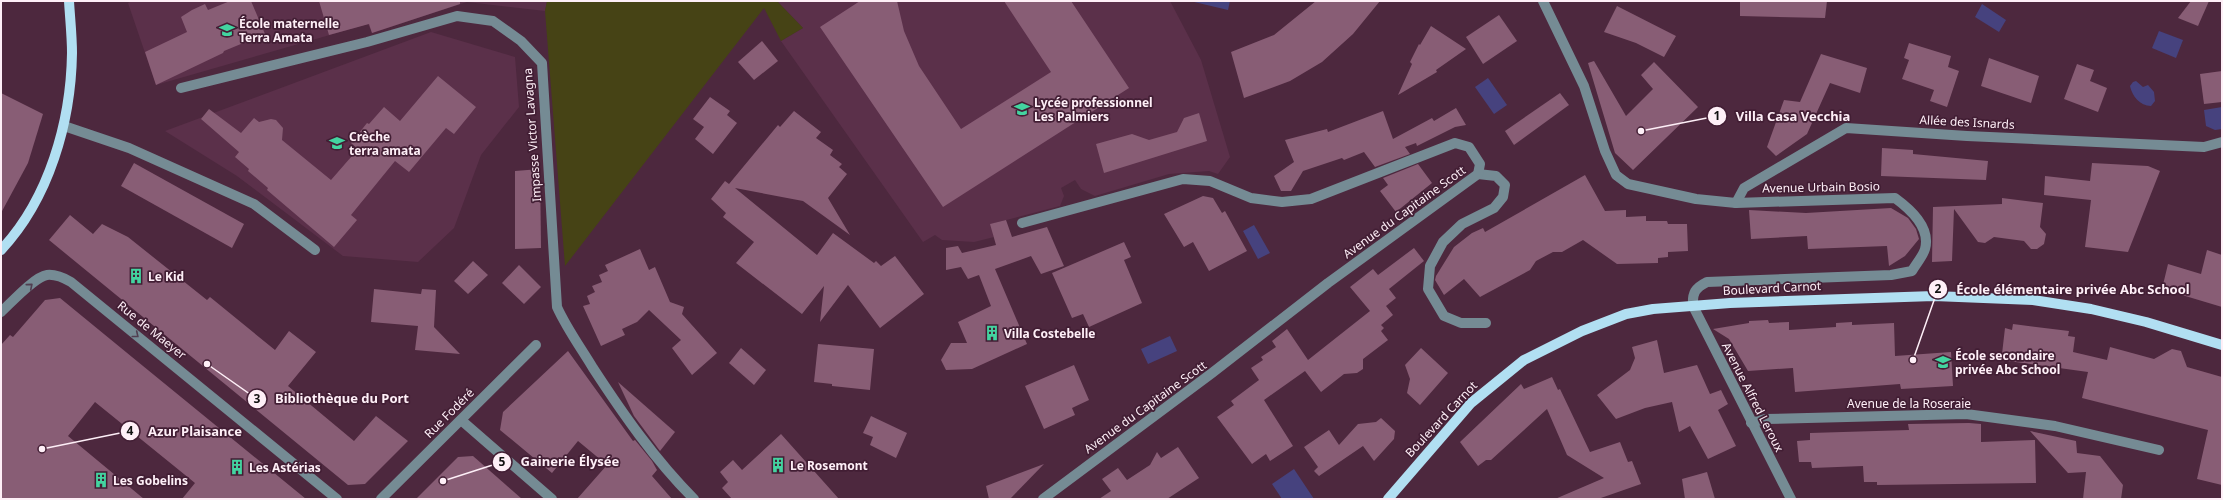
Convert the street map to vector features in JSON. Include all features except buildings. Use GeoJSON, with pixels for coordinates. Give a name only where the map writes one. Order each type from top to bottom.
{"type":"FeatureCollection","features":[{"type":"Feature","properties":{"kind":"main road"},"geometry":{"type":"LineString","coordinates":[[1,250],[28,214],[46,179],[64,126],[72,52],[69,1]]}},
{"type":"Feature","properties":{"kind":"main road","name":"Boulevard Carnot"},"geometry":{"type":"LineString","coordinates":[[1388,499],[1471,403],[1496,381],[1524,360],[1582,331],[1626,314],[1653,309],[1730,303],[1934,296],[2033,300],[2091,310],[2146,322],[2222,345]]}},
{"type":"Feature","properties":{"kind":"street","name":"Avenue Urbain Bosio"},"geometry":{"type":"LineString","coordinates":[[1544,1],[1584,86],[1605,151],[1616,175],[1628,184],[1648,190],[1696,199],[1736,202],[1895,198],[1912,211],[1924,230],[1925,249],[1912,271],[1891,275],[1707,282],[1696,287],[1692,296],[1693,306]]}},
{"type":"Feature","properties":{"kind":"street","name":"Impasse Victor Lavagna"},"geometry":{"type":"LineString","coordinates":[[181,88],[367,42],[457,16],[493,21],[521,41],[542,64],[557,307],[563,321],[610,393],[672,477],[694,499]]}},
{"type":"Feature","properties":{"kind":"street"},"geometry":{"type":"LineString","coordinates":[[64,126],[129,148],[254,204],[315,250]]}},
{"type":"Feature","properties":{"kind":"street","name":"Allée des Isnards"},"geometry":{"type":"LineString","coordinates":[[1736,202],[1744,188],[1846,128],[1967,136],[2204,147],[2222,142]]}},
{"type":"Feature","properties":{"kind":"street","name":"Avenue du Capitaine Scott"},"geometry":{"type":"LineString","coordinates":[[1022,223],[1183,178],[1210,181],[1259,199],[1282,202],[1311,199],[1455,143],[1469,147],[1480,164],[1478,174],[1328,283],[1212,373],[1043,499]]}},
{"type":"Feature","properties":{"kind":"street"},"geometry":{"type":"LineString","coordinates":[[1478,174],[1496,176],[1505,185],[1503,197],[1494,208],[1462,224],[1443,242],[1430,266],[1428,289],[1444,316],[1461,323],[1486,323]]}},
{"type":"Feature","properties":{"kind":"street","name":"Rue de Maeyer"},"geometry":{"type":"LineString","coordinates":[[1,312],[33,283],[46,275],[59,276],[71,282],[337,499]]}},
{"type":"Feature","properties":{"kind":"street","name":"Avenue Alfred Leroux"},"geometry":{"type":"LineString","coordinates":[[1693,306],[1751,423],[1791,499]]}},
{"type":"Feature","properties":{"kind":"street","name":"Rue Fodéré"},"geometry":{"type":"LineString","coordinates":[[381,499],[536,345]]}},
{"type":"Feature","properties":{"kind":"street","name":"Avenue de la Roseraie"},"geometry":{"type":"LineString","coordinates":[[1751,423],[1765,419],[1900,414],[1966,414],[2055,426],[2160,450]]}},
{"type":"Feature","properties":{"kind":"street"},"geometry":{"type":"LineString","coordinates":[[460,420],[552,499]]}},
{"type":"Feature","properties":{"kind":"shaded area"},"geometry":{"type":"Polygon","coordinates":[[[132,1],[547,1],[545,11],[467,2],[372,33],[368,24],[156,85],[128,3],[132,1]]]}},
{"type":"Feature","properties":{"kind":"shaded area"},"geometry":{"type":"Polygon","coordinates":[[[547,1],[777,1],[803,28],[781,41],[764,8],[565,266],[545,11],[547,1]]]}},
{"type":"Feature","properties":{"kind":"shaded area","name":"Lycée professionnel Les Palmiers"},"geometry":{"type":"Polygon","coordinates":[[[777,1],[1170,1],[1201,60],[1230,157],[1218,174],[1209,171],[1169,174],[1095,196],[1081,189],[1075,180],[1061,188],[1064,196],[1060,206],[991,224],[994,237],[974,242],[942,240],[935,235],[923,242],[781,41],[803,28],[777,1]]]}},
{"type":"Feature","properties":{"kind":"shaded area"},"geometry":{"type":"Polygon","coordinates":[[[1190,1],[1230,1],[1228,10],[1190,1]]]}},
{"type":"Feature","properties":{"kind":"shaded area"},"geometry":{"type":"Polygon","coordinates":[[[1982,4],[2006,20],[1999,32],[1975,17],[1982,4]]]}},
{"type":"Feature","properties":{"kind":"shaded area"},"geometry":{"type":"Polygon","coordinates":[[[2159,31],[2183,40],[2176,58],[2152,48],[2159,31]]]}},
{"type":"Feature","properties":{"kind":"shaded area","name":"Crèche terra amata"},"geometry":{"type":"Polygon","coordinates":[[[431,32],[515,57],[519,107],[481,155],[454,228],[418,262],[343,256],[237,176],[165,131],[431,32]]]}},
{"type":"Feature","properties":{"kind":"shaded area"},"geometry":{"type":"Polygon","coordinates":[[[1488,78],[1507,105],[1494,114],[1475,87],[1488,78]]]}},
{"type":"Feature","properties":{"kind":"shaded area"},"geometry":{"type":"Polygon","coordinates":[[[2136,81],[2143,87],[2148,85],[2154,92],[2155,101],[2151,106],[2147,106],[2137,100],[2130,86],[2136,81]]]}},
{"type":"Feature","properties":{"kind":"shaded area"},"geometry":{"type":"Polygon","coordinates":[[[2222,107],[2222,129],[2215,130],[2206,126],[2204,110],[2222,107]]]}},
{"type":"Feature","properties":{"kind":"shaded area"},"geometry":{"type":"Polygon","coordinates":[[[1254,225],[1270,253],[1258,259],[1243,231],[1254,225]]]}},
{"type":"Feature","properties":{"kind":"shaded area"},"geometry":{"type":"Polygon","coordinates":[[[1170,336],[1177,351],[1148,364],[1141,349],[1170,336]]]}},
{"type":"Feature","properties":{"kind":"shaded area"},"geometry":{"type":"Polygon","coordinates":[[[1294,469],[1314,499],[1282,499],[1272,484],[1294,469]]]}},
{"type":"Feature","properties":{"kind":"place","name":"École maternelle Terra Amata"},"geometry":{"type":"Point","coordinates":[227,30]}},
{"type":"Feature","properties":{"kind":"place","name":"Lycée professionnel Les Palmiers"},"geometry":{"type":"Point","coordinates":[1022,109]}},
{"type":"Feature","properties":{"kind":"place","name":"Villa Casa Vecchia"},"geometry":{"type":"Point","coordinates":[1641,131]}},
{"type":"Feature","properties":{"kind":"place","name":"Crèche terra amata"},"geometry":{"type":"Point","coordinates":[337,143]}},
{"type":"Feature","properties":{"kind":"place","name":"Le Kid"},"geometry":{"type":"Point","coordinates":[136,276]}},
{"type":"Feature","properties":{"kind":"place","name":"Villa Costebelle"},"geometry":{"type":"Point","coordinates":[992,333]}},
{"type":"Feature","properties":{"kind":"place","name":"École élémentaire privée Abc School"},"geometry":{"type":"Point","coordinates":[1913,360]}},
{"type":"Feature","properties":{"kind":"place","name":"École secondaire privée Abc School"},"geometry":{"type":"Point","coordinates":[1943,362]}},
{"type":"Feature","properties":{"kind":"place","name":"Bibliothèque du Port"},"geometry":{"type":"Point","coordinates":[207,364]}},
{"type":"Feature","properties":{"kind":"place","name":"Azur Plaisance"},"geometry":{"type":"Point","coordinates":[42,449]}},
{"type":"Feature","properties":{"kind":"place","name":"Le Rosemont"},"geometry":{"type":"Point","coordinates":[778,465]}},
{"type":"Feature","properties":{"kind":"place","name":"Les Astérias"},"geometry":{"type":"Point","coordinates":[237,467]}},
{"type":"Feature","properties":{"kind":"place","name":"Les Gobelins"},"geometry":{"type":"Point","coordinates":[101,480]}},
{"type":"Feature","properties":{"kind":"place","name":"Gainerie Élysée"},"geometry":{"type":"Point","coordinates":[443,481]}}]}
